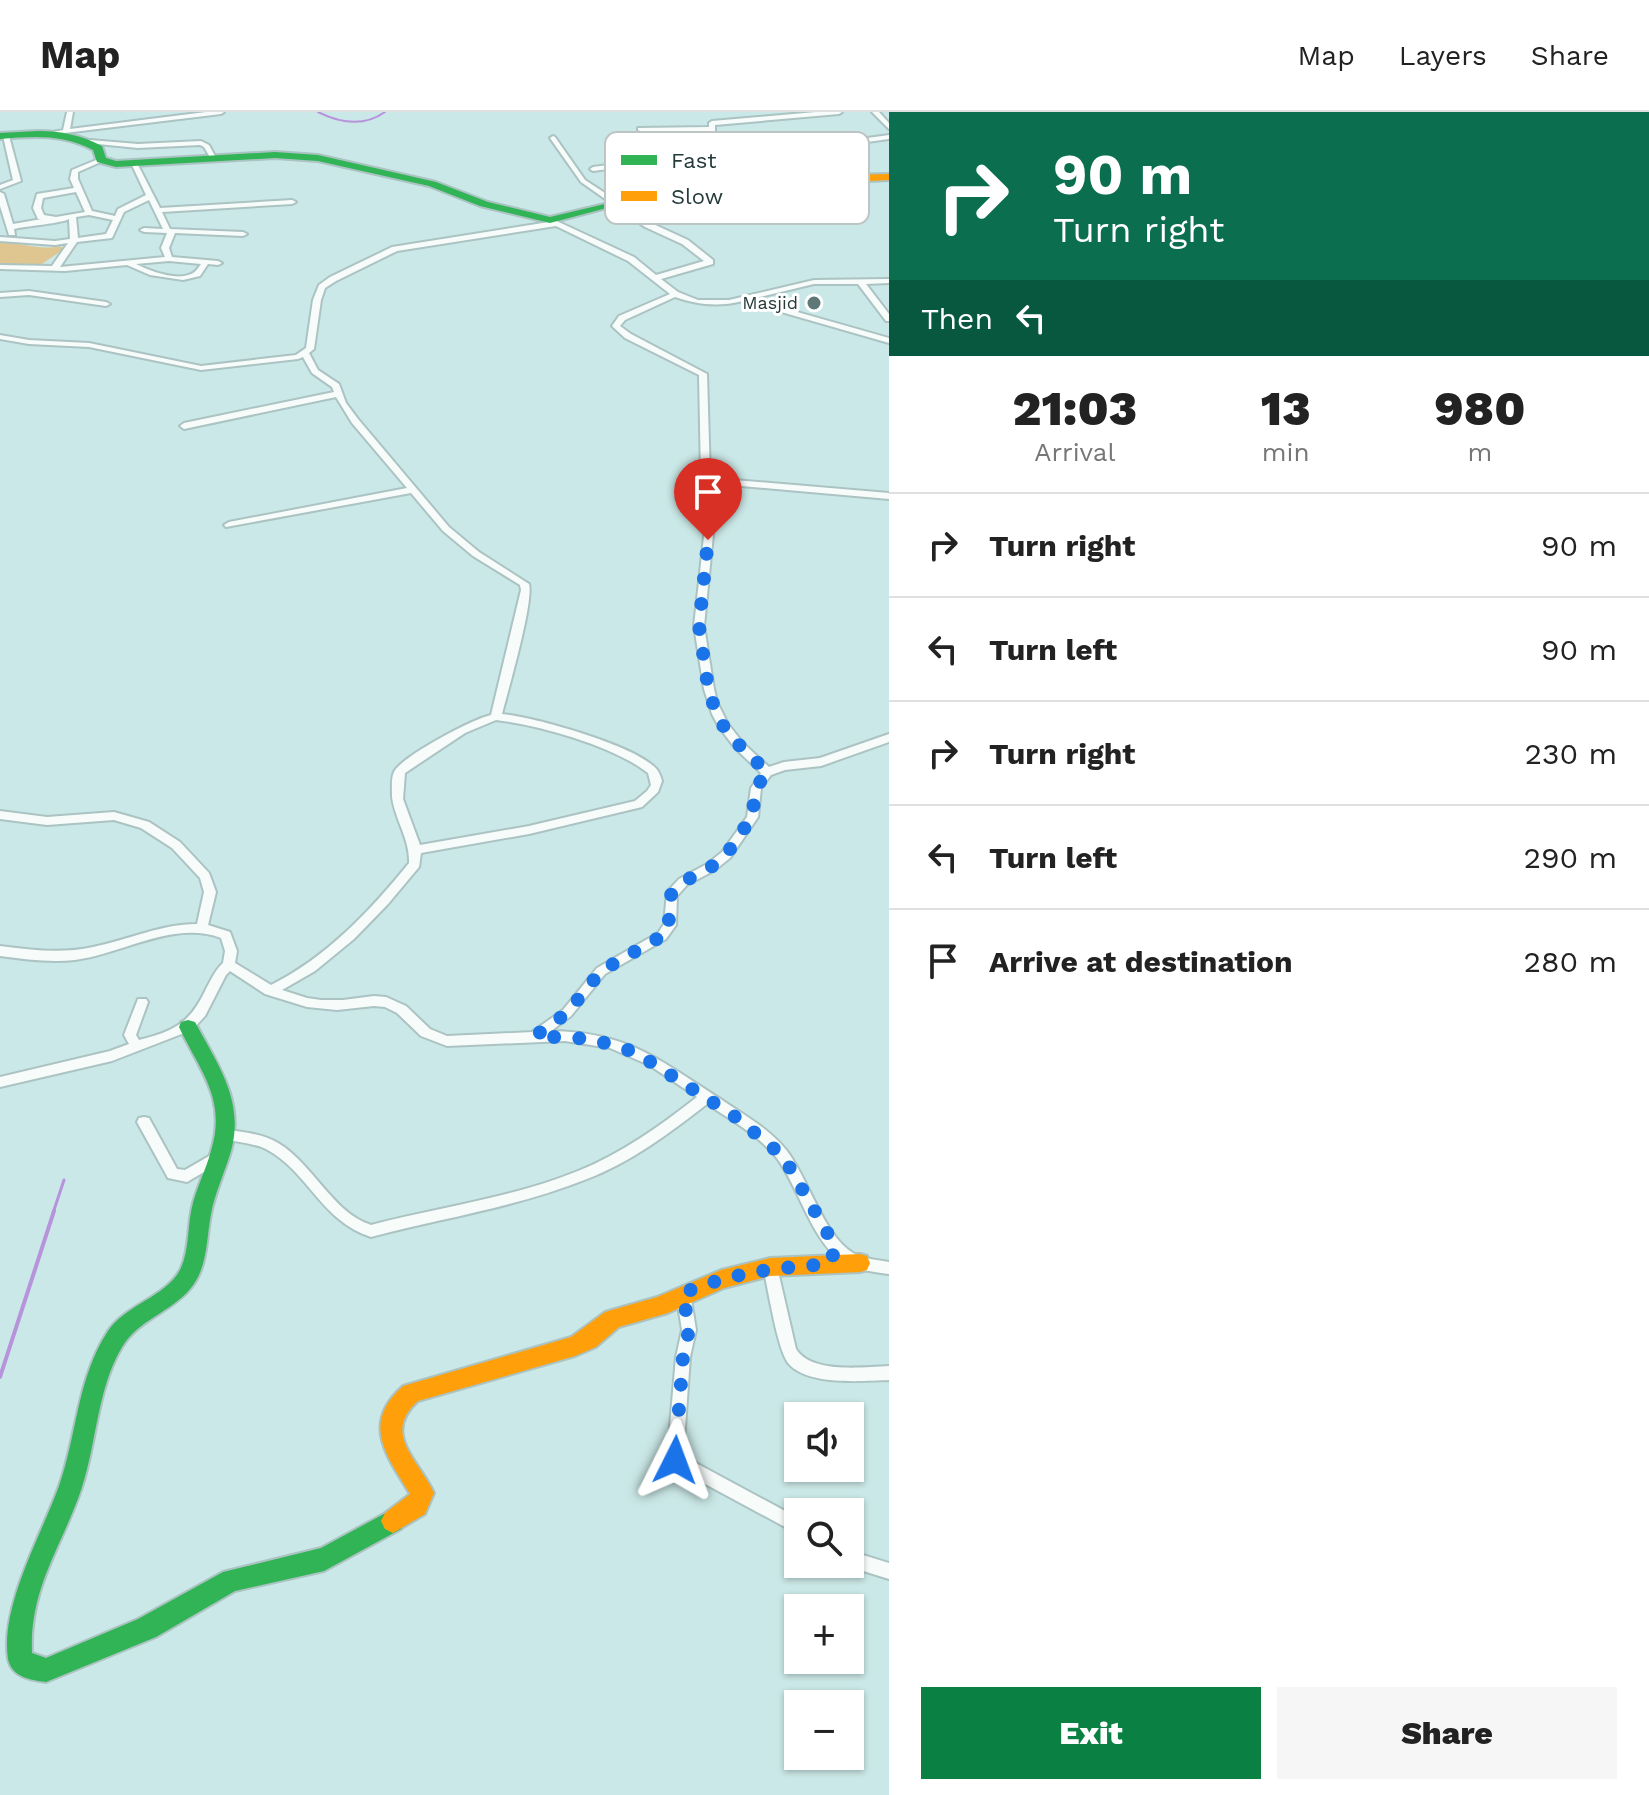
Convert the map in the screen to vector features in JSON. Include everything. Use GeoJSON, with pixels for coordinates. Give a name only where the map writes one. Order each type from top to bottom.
{"type":"FeatureCollection","features":[{"type":"Feature","properties":{"kind":"street"},"geometry":{"type":"LineString","coordinates":[[58,132],[70,112]]}},
{"type":"Feature","properties":{"kind":"street"},"geometry":{"type":"LineString","coordinates":[[0,187],[17,179],[3,136],[221,112]]}},
{"type":"Feature","properties":{"kind":"street"},"geometry":{"type":"LineString","coordinates":[[711,129],[714,123],[839,112]]}},
{"type":"Feature","properties":{"kind":"street"},"geometry":{"type":"LineString","coordinates":[[875,112],[889,127]]}},
{"type":"Feature","properties":{"kind":"street"},"geometry":{"type":"LineString","coordinates":[[640,129],[711,129]]}},
{"type":"Feature","properties":{"kind":"street"},"geometry":{"type":"LineString","coordinates":[[58,132],[90,142],[138,146],[201,143],[207,146],[213,158]]}},
{"type":"Feature","properties":{"kind":"street"},"geometry":{"type":"LineString","coordinates":[[869,139],[889,137]]}},
{"type":"Feature","properties":{"kind":"street"},"geometry":{"type":"LineString","coordinates":[[553,138],[583,181],[605,195]]}},
{"type":"Feature","properties":{"kind":"street"},"geometry":{"type":"LineString","coordinates":[[90,142],[98,148],[101,160]]}},
{"type":"Feature","properties":{"kind":"street"},"geometry":{"type":"LineString","coordinates":[[89,213],[74,179],[74,171],[101,160],[113,164],[288,155],[318,158],[432,184],[484,204],[552,222],[631,259],[675,294],[697,302],[744,300],[814,282],[889,281]]}},
{"type":"Feature","properties":{"kind":"street"},"geometry":{"type":"LineString","coordinates":[[134,163],[170,231],[165,248],[169,259]]}},
{"type":"Feature","properties":{"kind":"street"},"geometry":{"type":"LineString","coordinates":[[593,169],[605,168]]}},
{"type":"Feature","properties":{"kind":"street"},"geometry":{"type":"LineString","coordinates":[[869,177],[889,177]]}},
{"type":"Feature","properties":{"kind":"street"},"geometry":{"type":"LineString","coordinates":[[63,220],[41,217],[37,208],[40,196],[80,189]]}},
{"type":"Feature","properties":{"kind":"street"},"geometry":{"type":"LineString","coordinates":[[0,194],[13,240]]}},
{"type":"Feature","properties":{"kind":"street"},"geometry":{"type":"LineString","coordinates":[[0,239],[74,241],[109,236],[116,218],[128,206],[151,196]]}},
{"type":"Feature","properties":{"kind":"street"},"geometry":{"type":"LineString","coordinates":[[158,210],[292,202]]}},
{"type":"Feature","properties":{"kind":"street"},"geometry":{"type":"LineString","coordinates":[[306,354],[311,344],[317,300],[322,287],[333,279],[395,249],[552,222],[605,208]]}},
{"type":"Feature","properties":{"kind":"street"},"geometry":{"type":"LineString","coordinates":[[11,227],[89,213],[116,218]]}},
{"type":"Feature","properties":{"kind":"street"},"geometry":{"type":"LineString","coordinates":[[54,269],[74,241],[73,218]]}},
{"type":"Feature","properties":{"kind":"street"},"geometry":{"type":"LineString","coordinates":[[647,224],[685,242],[710,262],[656,278]]}},
{"type":"Feature","properties":{"kind":"street"},"geometry":{"type":"LineString","coordinates":[[144,230],[243,234]]}},
{"type":"Feature","properties":{"kind":"street"},"geometry":{"type":"LineString","coordinates":[[0,267],[65,269],[169,259],[218,263]]}},
{"type":"Feature","properties":{"kind":"street"},"geometry":{"type":"LineString","coordinates":[[130,264],[148,273],[184,277],[197,273],[205,263]]}},
{"type":"Feature","properties":{"kind":"street"},"geometry":{"type":"LineString","coordinates":[[62,297],[65,269]]}},
{"type":"Feature","properties":{"kind":"street"},"geometry":{"type":"LineString","coordinates":[[859,280],[889,319]]}},
{"type":"Feature","properties":{"kind":"street"},"geometry":{"type":"LineString","coordinates":[[0,295],[29,293],[106,304]]}},
{"type":"Feature","properties":{"kind":"street"},"geometry":{"type":"LineString","coordinates":[[675,294],[622,318],[616,326],[628,336],[703,374],[705,476],[714,483],[889,496]]}},
{"type":"Feature","properties":{"kind":"street"},"geometry":{"type":"LineString","coordinates":[[744,300],[889,341]]}},
{"type":"Feature","properties":{"kind":"street"},"geometry":{"type":"LineString","coordinates":[[0,337],[89,345],[201,368],[223,368],[306,354]]}},
{"type":"Feature","properties":{"kind":"street"},"geometry":{"type":"LineString","coordinates":[[306,354],[315,371],[334,384],[348,412],[411,490],[460,542],[524,584],[523,608],[496,717]]}},
{"type":"Feature","properties":{"kind":"street"},"geometry":{"type":"LineString","coordinates":[[184,426],[339,394]]}},
{"type":"Feature","properties":{"kind":"street"},"geometry":{"type":"LineString","coordinates":[[714,483],[699,626],[709,694],[722,724],[733,739],[767,772]]}},
{"type":"Feature","properties":{"kind":"street"},"geometry":{"type":"LineString","coordinates":[[229,525],[411,490]]}},
{"type":"Feature","properties":{"kind":"street"},"geometry":{"type":"LineString","coordinates":[[269,991],[301,974],[363,924],[415,864],[417,850],[396,801],[395,788],[400,771],[454,736],[496,717],[575,735],[652,769],[657,786],[651,796],[638,804],[529,830],[417,850]]}},
{"type":"Feature","properties":{"kind":"street"},"geometry":{"type":"LineString","coordinates":[[535,1036],[567,1013],[601,971],[668,930],[671,895],[683,882],[726,855],[752,817],[756,788],[767,772],[784,766],[821,762],[889,738]]}},
{"type":"Feature","properties":{"kind":"street"},"geometry":{"type":"LineString","coordinates":[[0,815],[47,821],[114,816],[145,825],[176,845],[205,876],[210,892],[202,927]]}},
{"type":"Feature","properties":{"kind":"street"},"geometry":{"type":"LineString","coordinates":[[0,951],[44,957],[74,955],[120,947],[170,931],[202,927],[226,935],[231,951],[229,965],[221,972],[201,1013],[188,1027],[112,1056],[0,1082]]}},
{"type":"Feature","properties":{"kind":"street"},"geometry":{"type":"LineString","coordinates":[[229,965],[284,998],[330,1005],[389,1002],[403,1012],[419,1032],[447,1041],[535,1036],[591,1039],[621,1046],[669,1071],[761,1135],[783,1156],[832,1256]]}},
{"type":"Feature","properties":{"kind":"street"},"geometry":{"type":"LineString","coordinates":[[142,1002],[130,1035],[135,1044],[142,1045]]}},
{"type":"Feature","properties":{"kind":"street"},"geometry":{"type":"LineString","coordinates":[[188,1027],[198,1053],[219,1084],[225,1102],[223,1134],[203,1200],[190,1275],[123,1328],[112,1346],[92,1400],[66,1501],[51,1527],[21,1627],[19,1656],[24,1665],[35,1670],[46,1670],[147,1628],[231,1580],[324,1559],[358,1543],[417,1506],[422,1493],[390,1437],[390,1415],[403,1398],[483,1370],[575,1346],[588,1340],[613,1319],[660,1306],[683,1293],[721,1279],[832,1256],[889,1268]]}},
{"type":"Feature","properties":{"kind":"street"},"geometry":{"type":"LineString","coordinates":[[223,1134],[272,1146],[310,1178],[348,1222],[371,1231],[513,1196],[584,1174],[630,1149],[707,1097]]}},
{"type":"Feature","properties":{"kind":"street"},"geometry":{"type":"LineString","coordinates":[[144,1122],[173,1174],[187,1176],[216,1158]]}},
{"type":"Feature","properties":{"kind":"street"},"geometry":{"type":"LineString","coordinates":[[770,1267],[789,1351],[796,1363],[808,1370],[889,1373]]}},
{"type":"Feature","properties":{"kind":"street"},"geometry":{"type":"LineString","coordinates":[[683,1293],[689,1330],[683,1357],[675,1460],[784,1518]]}},
{"type":"Feature","properties":{"kind":"street"},"geometry":{"type":"LineString","coordinates":[[864,1563],[889,1571]]}},
{"type":"Feature","properties":{"kind":"shaded area"},"geometry":{"type":"Polygon","coordinates":[[[0,242],[60,246],[64,249],[36,268],[0,265],[0,242]]]}},
{"type":"Feature","properties":{"kind":"waterway"},"geometry":{"type":"LineString","coordinates":[[318,112],[352,122],[369,120],[385,112]]}},
{"type":"Feature","properties":{"kind":"waterway"},"geometry":{"type":"LineString","coordinates":[[53,1213],[64,1180]]}},
{"type":"Feature","properties":{"kind":"waterway"},"geometry":{"type":"LineString","coordinates":[[0,1377],[54,1211]]}},
{"type":"Feature","properties":{"kind":"traffic: fast"},"geometry":{"type":"LineString","coordinates":[[0,136],[38,134],[75,138],[98,148],[101,160],[116,164],[275,155],[318,158],[432,184],[484,204],[550,220],[605,207]]}},
{"type":"Feature","properties":{"kind":"traffic: fast"},"geometry":{"type":"LineString","coordinates":[[188,1027],[220,1088],[226,1110],[224,1137],[203,1203],[192,1266],[177,1288],[122,1330],[106,1355],[93,1391],[71,1485],[45,1543],[23,1609],[20,1658],[28,1667],[46,1670],[147,1628],[231,1580],[324,1559],[393,1521]]}},
{"type":"Feature","properties":{"kind":"traffic: slow"},"geometry":{"type":"LineString","coordinates":[[869,178],[889,177]]}},
{"type":"Feature","properties":{"kind":"traffic: slow"},"geometry":{"type":"LineString","coordinates":[[393,1521],[417,1506],[422,1493],[399,1455],[390,1429],[391,1417],[411,1393],[575,1346],[588,1340],[613,1319],[660,1306],[721,1279],[770,1267],[860,1263]]}},
{"type":"Feature","properties":{"kind":"place","name":"Masjid"},"geometry":{"type":"Point","coordinates":[814,303]}},
{"type":"Feature","properties":{"kind":"route"},"geometry":{"type":"LineString","coordinates":[[675,1460],[679,1391],[689,1330],[683,1293],[721,1279],[770,1267],[829,1264],[836,1248],[797,1177],[783,1156],[761,1135],[669,1071],[635,1052],[591,1039],[535,1036],[567,1013],[601,971],[668,930],[671,895],[691,876],[719,862],[752,817],[756,788],[767,772],[733,739],[722,724],[709,694],[699,626],[708,540]]}}]}
